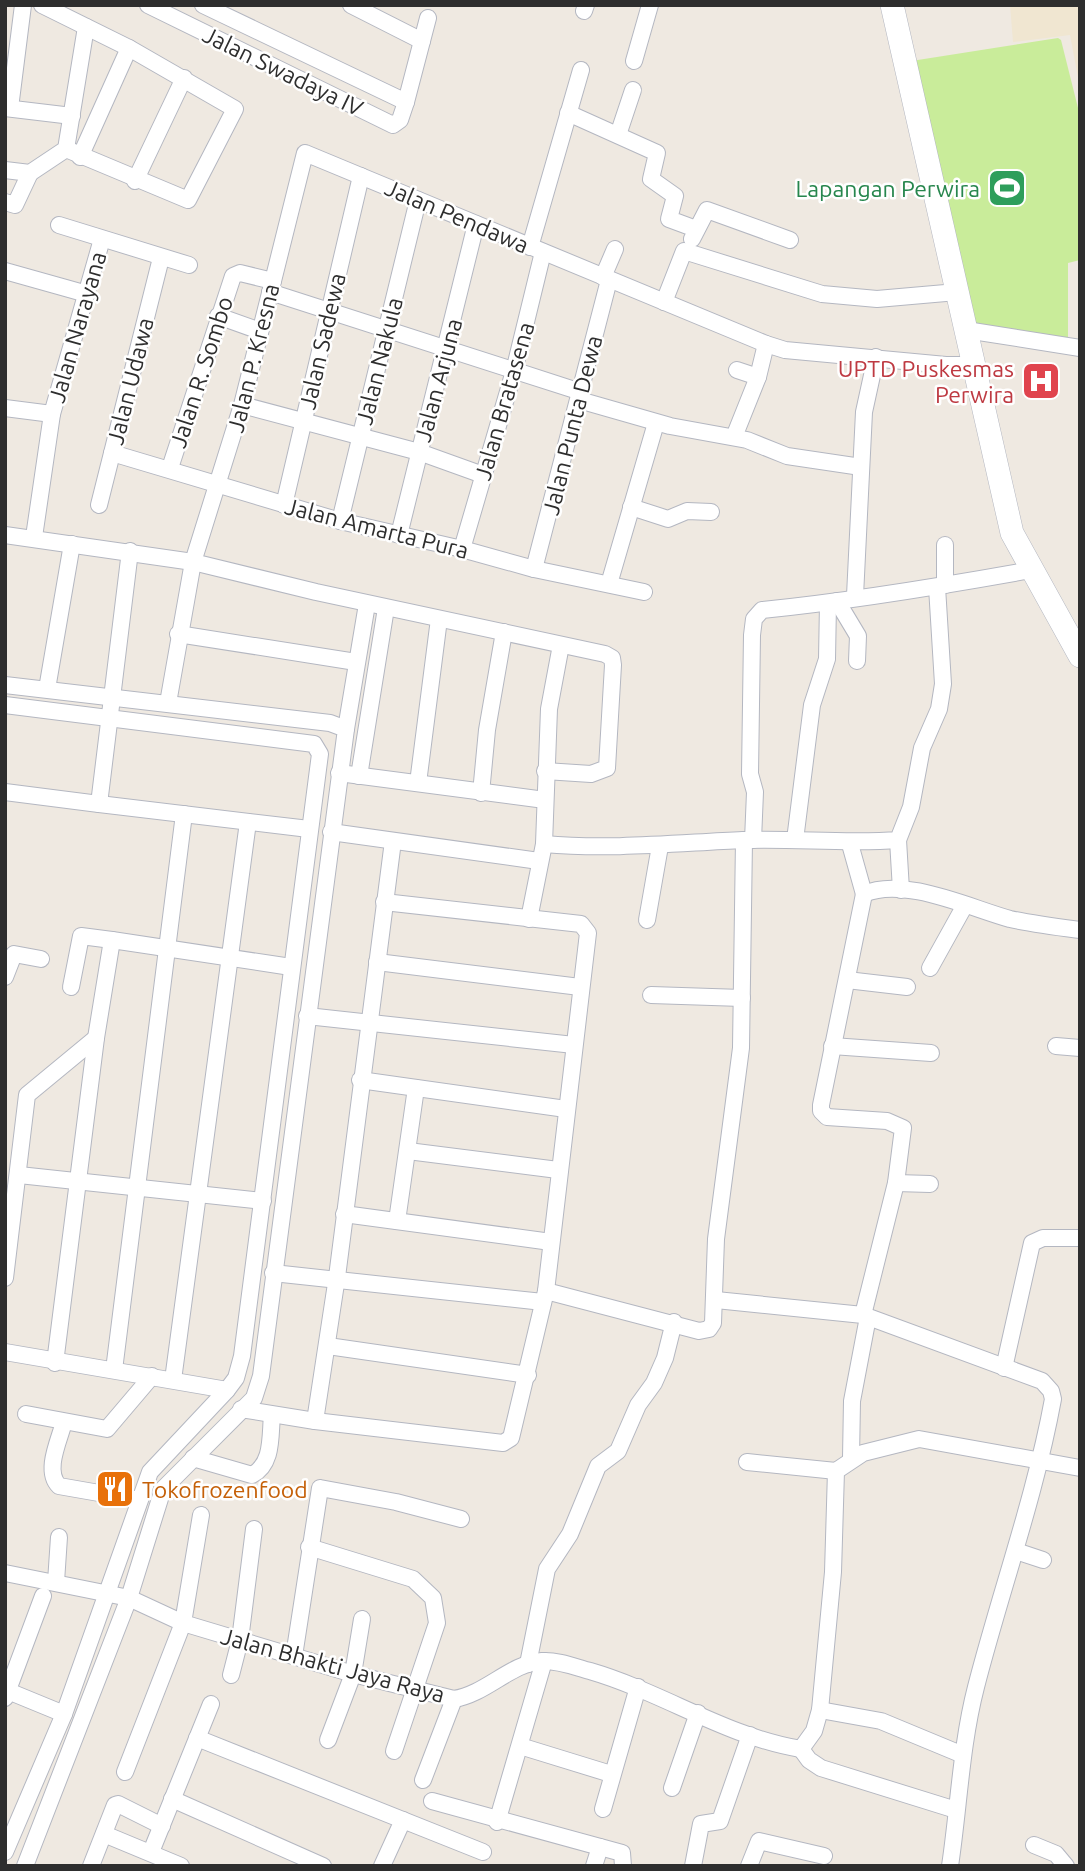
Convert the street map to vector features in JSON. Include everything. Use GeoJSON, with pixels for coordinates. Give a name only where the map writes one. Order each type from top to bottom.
{"type":"FeatureCollection","features":[{"type":"Feature","properties":{"kind":"street"},"geometry":{"type":"LineString","coordinates":[[23,5],[8,108],[72,116]]}},
{"type":"Feature","properties":{"kind":"street"},"geometry":{"type":"LineString","coordinates":[[42,5],[234,106],[235,112],[229,125],[190,200],[135,181],[73,153]]}},
{"type":"Feature","properties":{"kind":"street","name":"Jalan Swadaya IV"},"geometry":{"type":"LineString","coordinates":[[148,5],[393,125],[400,120],[406,102]]}},
{"type":"Feature","properties":{"kind":"street"},"geometry":{"type":"LineString","coordinates":[[203,5],[406,102],[428,18]]}},
{"type":"Feature","properties":{"kind":"street"},"geometry":{"type":"LineString","coordinates":[[351,5],[422,41]]}},
{"type":"Feature","properties":{"kind":"street"},"geometry":{"type":"LineString","coordinates":[[634,61],[650,5]]}},
{"type":"Feature","properties":{"kind":"street"},"geometry":{"type":"LineString","coordinates":[[892,5],[1012,533],[1080,656]]}},
{"type":"Feature","properties":{"kind":"street"},"geometry":{"type":"LineString","coordinates":[[73,153],[72,116],[86,27]]}},
{"type":"Feature","properties":{"kind":"street"},"geometry":{"type":"LineString","coordinates":[[5,170],[30,173],[73,153],[128,48]]}},
{"type":"Feature","properties":{"kind":"street","name":"Jalan Bratasena"},"geometry":{"type":"LineString","coordinates":[[462,549],[514,371],[537,250],[568,113],[581,70]]}},
{"type":"Feature","properties":{"kind":"street"},"geometry":{"type":"LineString","coordinates":[[135,181],[184,78]]}},
{"type":"Feature","properties":{"kind":"street"},"geometry":{"type":"LineString","coordinates":[[618,135],[633,90]]}},
{"type":"Feature","properties":{"kind":"street"},"geometry":{"type":"LineString","coordinates":[[568,113],[657,153],[651,179],[675,196],[669,219],[696,229]]}},
{"type":"Feature","properties":{"kind":"street","name":"Jalan Pendawa"},"geometry":{"type":"LineString","coordinates":[[305,153],[766,344],[785,349],[946,365],[974,365]]}},
{"type":"Feature","properties":{"kind":"street","name":"Jalan P. Kresna"},"geometry":{"type":"LineString","coordinates":[[168,703],[178,634],[193,562],[219,486],[242,405],[305,153]]}},
{"type":"Feature","properties":{"kind":"street"},"geometry":{"type":"LineString","coordinates":[[5,202],[16,205],[30,173]]}},
{"type":"Feature","properties":{"kind":"street","name":"Jalan Sadewa"},"geometry":{"type":"LineString","coordinates":[[284,505],[360,176]]}},
{"type":"Feature","properties":{"kind":"street","name":"Jalan Nakula"},"geometry":{"type":"LineString","coordinates":[[340,522],[418,200]]}},
{"type":"Feature","properties":{"kind":"street"},"geometry":{"type":"LineString","coordinates":[[687,251],[707,210],[790,240]]}},
{"type":"Feature","properties":{"kind":"street","name":"Jalan Arjuna"},"geometry":{"type":"LineString","coordinates":[[399,535],[476,224]]}},
{"type":"Feature","properties":{"kind":"street"},"geometry":{"type":"LineString","coordinates":[[60,225],[189,265]]}},
{"type":"Feature","properties":{"kind":"street","name":"Jalan Narayana"},"geometry":{"type":"LineString","coordinates":[[34,537],[52,414],[102,239]]}},
{"type":"Feature","properties":{"kind":"street","name":"Jalan Punta Dewa"},"geometry":{"type":"LineString","coordinates":[[534,569],[580,396],[615,249]]}},
{"type":"Feature","properties":{"kind":"street"},"geometry":{"type":"LineString","coordinates":[[664,303],[681,253],[687,251],[822,295],[877,299],[957,292]]}},
{"type":"Feature","properties":{"kind":"street","name":"Jalan Udawa"},"geometry":{"type":"LineString","coordinates":[[99,505],[161,258]]}},
{"type":"Feature","properties":{"kind":"street"},"geometry":{"type":"LineString","coordinates":[[5,271],[86,294]]}},
{"type":"Feature","properties":{"kind":"street","name":"Jalan R. Sombo"},"geometry":{"type":"LineString","coordinates":[[170,468],[218,316],[236,273],[271,286]]}},
{"type":"Feature","properties":{"kind":"street"},"geometry":{"type":"LineString","coordinates":[[271,286],[329,311],[514,371],[656,423],[734,437],[787,456],[861,467]]}},
{"type":"Feature","properties":{"kind":"street"},"geometry":{"type":"LineString","coordinates":[[218,316],[260,331]]}},
{"type":"Feature","properties":{"kind":"street"},"geometry":{"type":"LineString","coordinates":[[966,330],[1080,348]]}},
{"type":"Feature","properties":{"kind":"street"},"geometry":{"type":"LineString","coordinates":[[734,437],[758,377],[766,344]]}},
{"type":"Feature","properties":{"kind":"street"},"geometry":{"type":"LineString","coordinates":[[855,596],[864,412],[876,357]]}},
{"type":"Feature","properties":{"kind":"street"},"geometry":{"type":"LineString","coordinates":[[737,370],[758,377]]}},
{"type":"Feature","properties":{"kind":"street"},"geometry":{"type":"LineString","coordinates":[[242,405],[419,452],[484,475]]}},
{"type":"Feature","properties":{"kind":"street","name":"Jalan Narayana"},"geometry":{"type":"LineString","coordinates":[[5,408],[52,414]]}},
{"type":"Feature","properties":{"kind":"street"},"geometry":{"type":"LineString","coordinates":[[609,584],[656,423]]}},
{"type":"Feature","properties":{"kind":"street","name":"Jalan Amarta Pura"},"geometry":{"type":"LineString","coordinates":[[112,453],[170,468],[219,486],[340,522],[462,549],[534,569],[644,592]]}},
{"type":"Feature","properties":{"kind":"street"},"geometry":{"type":"LineString","coordinates":[[631,507],[668,519],[687,511],[711,512]]}},
{"type":"Feature","properties":{"kind":"street"},"geometry":{"type":"LineString","coordinates":[[5,535],[34,537],[193,562],[612,658],[607,768],[591,774],[545,771]]}},
{"type":"Feature","properties":{"kind":"street"},"geometry":{"type":"LineString","coordinates":[[47,689],[72,544]]}},
{"type":"Feature","properties":{"kind":"street"},"geometry":{"type":"LineString","coordinates":[[901,890],[898,840],[911,807],[922,748],[939,709],[943,684],[941,586],[945,545]]}},
{"type":"Feature","properties":{"kind":"street"},"geometry":{"type":"LineString","coordinates":[[99,804],[130,551]]}},
{"type":"Feature","properties":{"kind":"street"},"geometry":{"type":"LineString","coordinates":[[273,1273],[545,1296],[674,1322],[699,1331],[709,1329],[716,1300],[716,1239],[741,1048],[749,840],[755,792],[750,774],[754,619],[762,610],[941,586],[1031,570]]}},
{"type":"Feature","properties":{"kind":"street"},"geometry":{"type":"LineString","coordinates":[[832,602],[858,636],[857,661]]}},
{"type":"Feature","properties":{"kind":"street"},"geometry":{"type":"LineString","coordinates":[[795,840],[812,705],[827,659],[832,602]]}},
{"type":"Feature","properties":{"kind":"street"},"geometry":{"type":"LineString","coordinates":[[25,1866],[129,1598],[163,1489],[254,1398],[261,1376],[339,773],[367,604]]}},
{"type":"Feature","properties":{"kind":"street"},"geometry":{"type":"LineString","coordinates":[[359,775],[386,608]]}},
{"type":"Feature","properties":{"kind":"street"},"geometry":{"type":"LineString","coordinates":[[418,783],[439,619]]}},
{"type":"Feature","properties":{"kind":"street"},"geometry":{"type":"LineString","coordinates":[[481,793],[487,730],[504,632]]}},
{"type":"Feature","properties":{"kind":"street"},"geometry":{"type":"LineString","coordinates":[[178,634],[356,662]]}},
{"type":"Feature","properties":{"kind":"street"},"geometry":{"type":"LineString","coordinates":[[529,919],[544,844],[549,709],[561,645]]}},
{"type":"Feature","properties":{"kind":"street"},"geometry":{"type":"LineString","coordinates":[[5,685],[113,695],[330,723],[346,729]]}},
{"type":"Feature","properties":{"kind":"street"},"geometry":{"type":"LineString","coordinates":[[5,705],[314,744],[320,754],[242,1356],[232,1384],[150,1472],[64,1714],[5,1852]]}},
{"type":"Feature","properties":{"kind":"street"},"geometry":{"type":"LineString","coordinates":[[339,773],[545,800]]}},
{"type":"Feature","properties":{"kind":"street"},"geometry":{"type":"LineString","coordinates":[[5,792],[310,829]]}},
{"type":"Feature","properties":{"kind":"street"},"geometry":{"type":"LineString","coordinates":[[114,1370],[184,814]]}},
{"type":"Feature","properties":{"kind":"street"},"geometry":{"type":"LineString","coordinates":[[173,1380],[248,822]]}},
{"type":"Feature","properties":{"kind":"street"},"geometry":{"type":"LineString","coordinates":[[331,832],[539,860]]}},
{"type":"Feature","properties":{"kind":"street"},"geometry":{"type":"LineString","coordinates":[[544,844],[660,846],[795,840],[850,844],[898,840]]}},
{"type":"Feature","properties":{"kind":"street"},"geometry":{"type":"LineString","coordinates":[[316,1421],[393,841]]}},
{"type":"Feature","properties":{"kind":"street"},"geometry":{"type":"LineString","coordinates":[[850,844],[864,894],[821,1111],[827,1117],[902,1125],[896,1183],[866,1316],[852,1401],[852,1458]]}},
{"type":"Feature","properties":{"kind":"street"},"geometry":{"type":"LineString","coordinates":[[646,920],[660,846]]}},
{"type":"Feature","properties":{"kind":"street"},"geometry":{"type":"LineString","coordinates":[[864,894],[884,887],[965,905],[1012,919],[1080,930]]}},
{"type":"Feature","properties":{"kind":"street"},"geometry":{"type":"LineString","coordinates":[[241,1409],[316,1421],[507,1442],[528,1375],[545,1296],[588,933],[581,924],[384,902]]}},
{"type":"Feature","properties":{"kind":"street"},"geometry":{"type":"LineString","coordinates":[[930,968],[965,905]]}},
{"type":"Feature","properties":{"kind":"street"},"geometry":{"type":"LineString","coordinates":[[71,987],[81,936],[230,959],[290,975],[311,985]]}},
{"type":"Feature","properties":{"kind":"street"},"geometry":{"type":"LineString","coordinates":[[55,1363],[76,1181],[112,940]]}},
{"type":"Feature","properties":{"kind":"street"},"geometry":{"type":"LineString","coordinates":[[5,977],[14,954],[41,959]]}},
{"type":"Feature","properties":{"kind":"street"},"geometry":{"type":"LineString","coordinates":[[377,962],[580,987]]}},
{"type":"Feature","properties":{"kind":"street"},"geometry":{"type":"LineString","coordinates":[[847,980],[907,987]]}},
{"type":"Feature","properties":{"kind":"street"},"geometry":{"type":"LineString","coordinates":[[651,995],[742,998]]}},
{"type":"Feature","properties":{"kind":"street"},"geometry":{"type":"LineString","coordinates":[[307,1016],[574,1045]]}},
{"type":"Feature","properties":{"kind":"street"},"geometry":{"type":"LineString","coordinates":[[5,1278],[27,1094],[96,1038]]}},
{"type":"Feature","properties":{"kind":"street"},"geometry":{"type":"LineString","coordinates":[[832,1046],[931,1053]]}},
{"type":"Feature","properties":{"kind":"street"},"geometry":{"type":"LineString","coordinates":[[1056,1046],[1080,1048]]}},
{"type":"Feature","properties":{"kind":"street"},"geometry":{"type":"LineString","coordinates":[[360,1080],[566,1109]]}},
{"type":"Feature","properties":{"kind":"street"},"geometry":{"type":"LineString","coordinates":[[397,1221],[416,1088]]}},
{"type":"Feature","properties":{"kind":"street"},"geometry":{"type":"LineString","coordinates":[[408,1151],[558,1170]]}},
{"type":"Feature","properties":{"kind":"street"},"geometry":{"type":"LineString","coordinates":[[19,1175],[263,1201]]}},
{"type":"Feature","properties":{"kind":"street"},"geometry":{"type":"LineString","coordinates":[[896,1183],[930,1184]]}},
{"type":"Feature","properties":{"kind":"street"},"geometry":{"type":"LineString","coordinates":[[344,1214],[551,1241]]}},
{"type":"Feature","properties":{"kind":"street"},"geometry":{"type":"LineString","coordinates":[[1004,1368],[1032,1243],[1044,1238],[1080,1238]]}},
{"type":"Feature","properties":{"kind":"street"},"geometry":{"type":"LineString","coordinates":[[716,1300],[866,1316],[1042,1381],[1051,1391],[1053,1399],[1042,1461],[975,1689],[956,1810],[956,1865]]}},
{"type":"Feature","properties":{"kind":"street"},"geometry":{"type":"LineString","coordinates":[[497,1822],[520,1746],[536,1662],[547,1569],[570,1534],[598,1466],[618,1451],[638,1405],[654,1383],[665,1357],[674,1322]]}},
{"type":"Feature","properties":{"kind":"street"},"geometry":{"type":"LineString","coordinates":[[328,1346],[528,1375]]}},
{"type":"Feature","properties":{"kind":"street"},"geometry":{"type":"LineString","coordinates":[[5,1352],[55,1363],[173,1380],[232,1384],[254,1398]]}},
{"type":"Feature","properties":{"kind":"street"},"geometry":{"type":"LineString","coordinates":[[26,1414],[107,1429],[152,1376]]}},
{"type":"Feature","properties":{"kind":"street"},"geometry":{"type":"LineString","coordinates":[[193,1458],[253,1475],[264,1469],[267,1460],[272,1415]]}},
{"type":"Feature","properties":{"kind":"street"},"geometry":{"type":"LineString","coordinates":[[64,1422],[51,1473],[59,1486],[139,1500]]}},
{"type":"Feature","properties":{"kind":"street"},"geometry":{"type":"LineString","coordinates":[[747,1462],[836,1471],[852,1458],[919,1439],[1080,1468]]}},
{"type":"Feature","properties":{"kind":"street"},"geometry":{"type":"LineString","coordinates":[[801,1749],[814,1731],[820,1710],[833,1572],[836,1471]]}},
{"type":"Feature","properties":{"kind":"street"},"geometry":{"type":"LineString","coordinates":[[293,1656],[320,1488],[396,1502],[461,1519]]}},
{"type":"Feature","properties":{"kind":"street"},"geometry":{"type":"LineString","coordinates":[[125,1772],[183,1623],[201,1515]]}},
{"type":"Feature","properties":{"kind":"street"},"geometry":{"type":"LineString","coordinates":[[231,1675],[240,1640],[254,1529]]}},
{"type":"Feature","properties":{"kind":"street"},"geometry":{"type":"LineString","coordinates":[[55,1582],[59,1537]]}},
{"type":"Feature","properties":{"kind":"street"},"geometry":{"type":"LineString","coordinates":[[309,1548],[413,1580],[433,1598],[437,1623],[394,1751]]}},
{"type":"Feature","properties":{"kind":"street"},"geometry":{"type":"LineString","coordinates":[[1016,1551],[1044,1560]]}},
{"type":"Feature","properties":{"kind":"street","name":"Jalan Bhakti Jaya Raya"},"geometry":{"type":"LineString","coordinates":[[5,1573],[129,1598],[183,1623],[353,1674],[454,1699],[467,1697],[536,1662]]}},
{"type":"Feature","properties":{"kind":"street"},"geometry":{"type":"LineString","coordinates":[[43,1596],[7,1695],[64,1714]]}},
{"type":"Feature","properties":{"kind":"street"},"geometry":{"type":"LineString","coordinates":[[328,1740],[353,1674],[362,1619]]}},
{"type":"Feature","properties":{"kind":"street"},"geometry":{"type":"LineString","coordinates":[[536,1662],[568,1665],[638,1687],[750,1735],[801,1749],[821,1768],[956,1810]]}},
{"type":"Feature","properties":{"kind":"street"},"geometry":{"type":"LineString","coordinates":[[603,1809],[638,1687]]}},
{"type":"Feature","properties":{"kind":"street"},"geometry":{"type":"LineString","coordinates":[[423,1780],[454,1699]]}},
{"type":"Feature","properties":{"kind":"street"},"geometry":{"type":"LineString","coordinates":[[151,1852],[211,1704]]}},
{"type":"Feature","properties":{"kind":"street"},"geometry":{"type":"LineString","coordinates":[[820,1710],[881,1721],[963,1755]]}},
{"type":"Feature","properties":{"kind":"street"},"geometry":{"type":"LineString","coordinates":[[672,1788],[698,1713]]}},
{"type":"Feature","properties":{"kind":"street"},"geometry":{"type":"LineString","coordinates":[[693,1866],[701,1824],[720,1821],[750,1735]]}},
{"type":"Feature","properties":{"kind":"street"},"geometry":{"type":"LineString","coordinates":[[197,1738],[484,1852]]}},
{"type":"Feature","properties":{"kind":"street"},"geometry":{"type":"LineString","coordinates":[[520,1746],[611,1774]]}},
{"type":"Feature","properties":{"kind":"street"},"geometry":{"type":"LineString","coordinates":[[172,1799],[323,1866]]}},
{"type":"Feature","properties":{"kind":"street"},"geometry":{"type":"LineString","coordinates":[[432,1801],[497,1822],[622,1853],[623,1866]]}},
{"type":"Feature","properties":{"kind":"street"},"geometry":{"type":"LineString","coordinates":[[91,1866],[112,1808],[118,1804],[162,1826]]}},
{"type":"Feature","properties":{"kind":"street"},"geometry":{"type":"LineString","coordinates":[[382,1866],[403,1820]]}},
{"type":"Feature","properties":{"kind":"street"},"geometry":{"type":"LineString","coordinates":[[104,1833],[181,1866]]}},
{"type":"Feature","properties":{"kind":"street"},"geometry":{"type":"LineString","coordinates":[[748,1866],[759,1841],[824,1856]]}},
{"type":"Feature","properties":{"kind":"street"},"geometry":{"type":"LineString","coordinates":[[1034,1845],[1056,1854],[1066,1866]]}},
{"type":"Feature","properties":{"kind":"street"},"geometry":{"type":"LineString","coordinates":[[594,1866],[600,1847]]}},
{"type":"Feature","properties":{"kind":"shaded area"},"geometry":{"type":"Polygon","coordinates":[[[1010,5],[1080,5],[1080,88],[1070,35],[1013,42],[1010,5]]]}},
{"type":"Feature","properties":{"kind":"green space","name":"Lapangan Perwira"},"geometry":{"type":"Polygon","coordinates":[[[1058,38],[1061,40],[1080,116],[1080,260],[1068,263],[1068,346],[966,330],[905,62],[1058,38]]]}},
{"type":"Feature","properties":{"kind":"place","name":"Lapangan Perwira"},"geometry":{"type":"Point","coordinates":[1007,188]}},
{"type":"Feature","properties":{"kind":"place","name":"UPTD Puskesmas Perwira"},"geometry":{"type":"Point","coordinates":[1041,381]}},
{"type":"Feature","properties":{"kind":"place","name":"Tokofrozenfood"},"geometry":{"type":"Point","coordinates":[115,1489]}}]}
